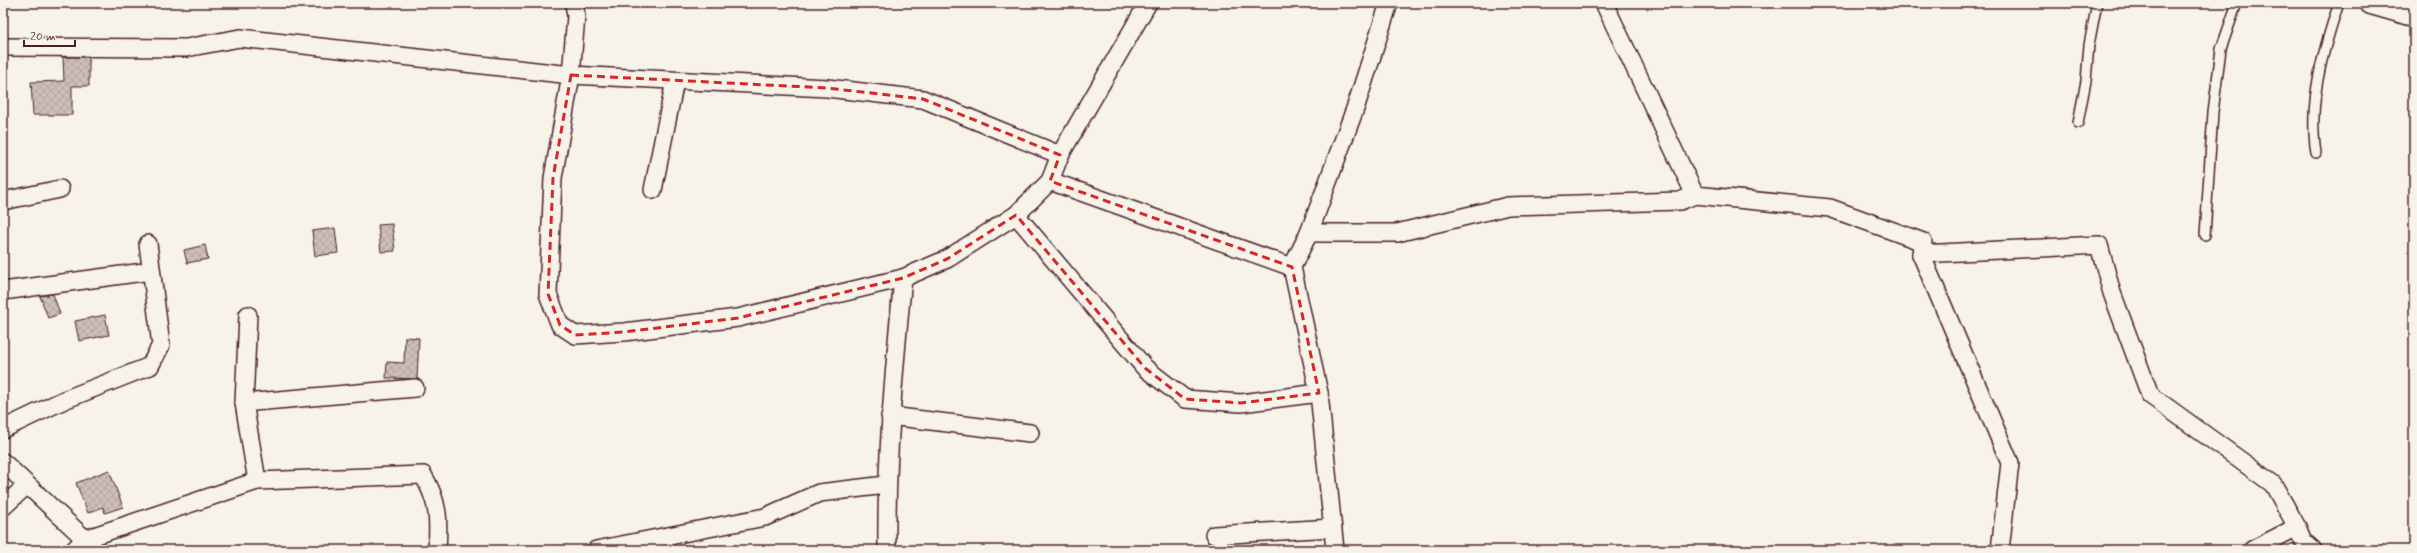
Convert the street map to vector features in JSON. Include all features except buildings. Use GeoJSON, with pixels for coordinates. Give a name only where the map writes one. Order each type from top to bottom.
{"type":"FeatureCollection","features":[{"type":"Feature","properties":{"kind":"main road"},"geometry":{"type":"LineString","coordinates":[[2371,3],[2409,10]]}},
{"type":"Feature","properties":{"kind":"street"},"geometry":{"type":"LineString","coordinates":[[574,3],[576,16],[571,75],[554,178],[548,294],[560,325],[575,335],[624,332],[738,318],[903,278],[946,259],[1016,214],[1050,180],[1060,155],[1148,3]]}},
{"type":"Feature","properties":{"kind":"street"},"geometry":{"type":"LineString","coordinates":[[1335,550],[1319,393],[1292,267],[1309,233],[1356,106],[1389,3]]}},
{"type":"Feature","properties":{"kind":"street"},"geometry":{"type":"LineString","coordinates":[[1604,3],[1694,195]]}},
{"type":"Feature","properties":{"kind":"street"},"geometry":{"type":"LineString","coordinates":[[3,47],[186,48],[240,38],[571,75],[827,88],[924,99],[1060,155]]}},
{"type":"Feature","properties":{"kind":"street"},"geometry":{"type":"LineString","coordinates":[[653,190],[675,81]]}},
{"type":"Feature","properties":{"kind":"street"},"geometry":{"type":"LineString","coordinates":[[1050,180],[1292,267]]}},
{"type":"Feature","properties":{"kind":"street"},"geometry":{"type":"LineString","coordinates":[[3,201],[60,189]]}},
{"type":"Feature","properties":{"kind":"street"},"geometry":{"type":"LineString","coordinates":[[1309,233],[1397,233],[1508,206],[1680,201],[1694,195],[1830,208],[1923,242],[1921,254],[2010,463],[2000,550]]}},
{"type":"Feature","properties":{"kind":"street"},"geometry":{"type":"LineString","coordinates":[[1016,214],[1146,368],[1185,399],[1242,403],[1319,393]]}},
{"type":"Feature","properties":{"kind":"street"},"geometry":{"type":"LineString","coordinates":[[3,429],[64,400],[150,366],[161,345],[148,244]]}},
{"type":"Feature","properties":{"kind":"street"},"geometry":{"type":"LineString","coordinates":[[1921,254],[2098,245],[2112,293],[2150,395],[2273,484],[2297,527],[2303,541],[2313,550]]}},
{"type":"Feature","properties":{"kind":"street"},"geometry":{"type":"LineString","coordinates":[[3,291],[151,271]]}},
{"type":"Feature","properties":{"kind":"street"},"geometry":{"type":"LineString","coordinates":[[887,550],[886,485],[890,416],[903,278]]}},
{"type":"Feature","properties":{"kind":"street"},"geometry":{"type":"LineString","coordinates":[[248,315],[244,403],[257,481]]}},
{"type":"Feature","properties":{"kind":"street"},"geometry":{"type":"LineString","coordinates":[[244,403],[414,388]]}},
{"type":"Feature","properties":{"kind":"street"},"geometry":{"type":"LineString","coordinates":[[890,416],[1030,433]]}},
{"type":"Feature","properties":{"kind":"street"},"geometry":{"type":"LineString","coordinates":[[3,462],[27,485],[84,546],[257,481],[423,475],[431,489],[440,518],[438,550]]}},
{"type":"Feature","properties":{"kind":"street"},"geometry":{"type":"LineString","coordinates":[[3,507],[27,485]]}},
{"type":"Feature","properties":{"kind":"street"},"geometry":{"type":"LineString","coordinates":[[596,550],[765,518],[818,493],[886,485]]}},
{"type":"Feature","properties":{"kind":"street"},"geometry":{"type":"LineString","coordinates":[[2252,550],[2297,527]]}},
{"type":"Feature","properties":{"kind":"street"},"geometry":{"type":"LineString","coordinates":[[1214,535],[1332,528]]}},
{"type":"Feature","properties":{"kind":"lane"},"geometry":{"type":"LineString","coordinates":[[2078,123],[2086,81],[2089,45],[2097,3]]}},
{"type":"Feature","properties":{"kind":"lane"},"geometry":{"type":"LineString","coordinates":[[2205,235],[2213,112],[2221,50],[2237,3]]}},
{"type":"Feature","properties":{"kind":"lane"},"geometry":{"type":"LineString","coordinates":[[2316,153],[2314,136],[2316,95],[2328,34],[2340,3]]}},
{"type":"Feature","properties":{"kind":"highlighted area"},"geometry":{"type":"Polygon","coordinates":[[[571,75],[827,88],[923,99],[1060,155],[1050,181],[1292,267],[1319,393],[1241,403],[1185,399],[1145,368],[1016,215],[947,259],[903,278],[738,318],[624,332],[575,335],[560,325],[548,294],[553,178],[571,75]]]}}]}
